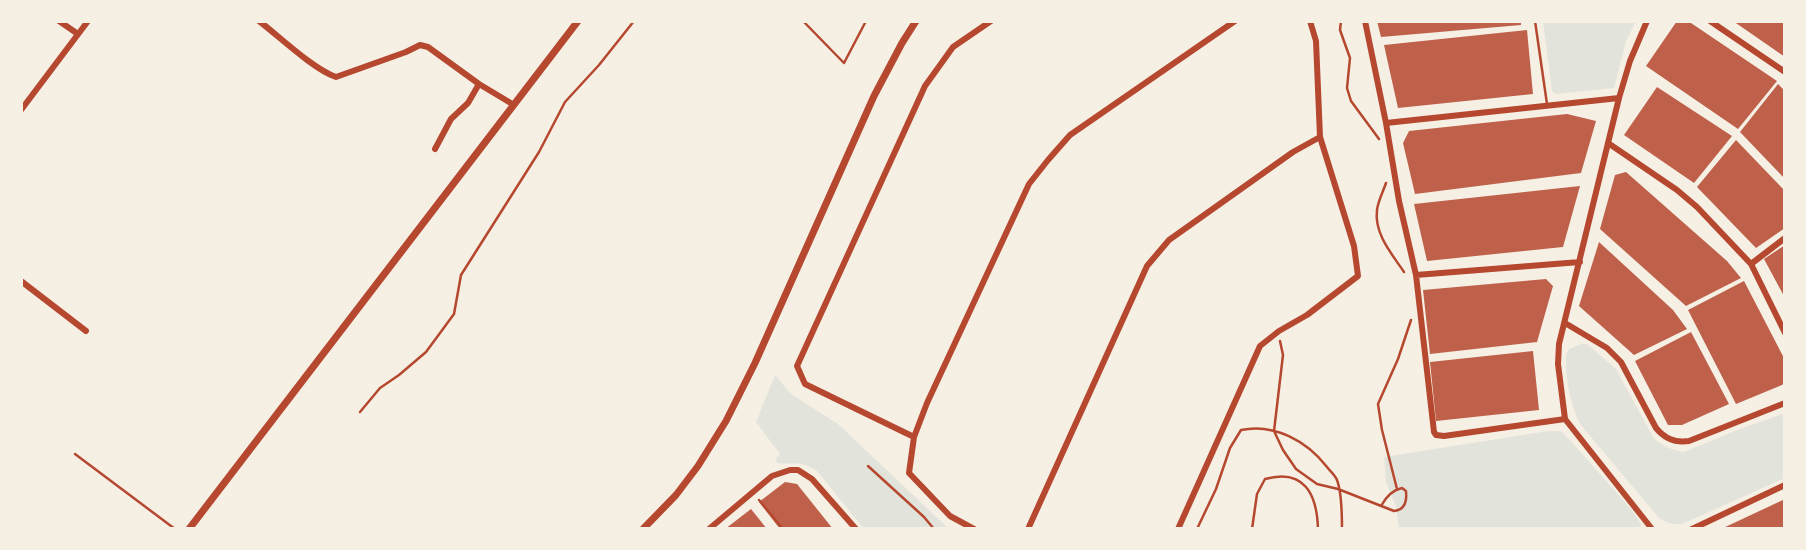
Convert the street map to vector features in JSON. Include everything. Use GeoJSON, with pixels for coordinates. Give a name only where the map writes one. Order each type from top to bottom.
{"type":"FeatureCollection","features":[{"type":"Feature","properties":{"kind":"street"},"geometry":{"type":"LineString","coordinates":[[59,21],[78,34]]}},
{"type":"Feature","properties":{"kind":"street"},"geometry":{"type":"LineString","coordinates":[[21,110],[88,21]]}},
{"type":"Feature","properties":{"kind":"street"},"geometry":{"type":"LineString","coordinates":[[259,21],[328,74],[336,77],[420,45],[428,47],[479,84],[514,105]]}},
{"type":"Feature","properties":{"kind":"street"},"geometry":{"type":"LineString","coordinates":[[189,529],[578,21]]}},
{"type":"Feature","properties":{"kind":"street"},"geometry":{"type":"LineString","coordinates":[[643,529],[676,495],[726,421],[755,363],[874,96],[916,21]]}},
{"type":"Feature","properties":{"kind":"street"},"geometry":{"type":"LineString","coordinates":[[914,437],[805,384],[797,366],[925,86],[953,47],[991,21]]}},
{"type":"Feature","properties":{"kind":"street"},"geometry":{"type":"LineString","coordinates":[[974,529],[950,516],[909,473],[914,437],[927,403],[1029,184],[1070,135],[1235,21]]}},
{"type":"Feature","properties":{"kind":"street"},"geometry":{"type":"LineString","coordinates":[[1178,529],[1260,346],[1358,276],[1354,246],[1320,137],[1316,41],[1310,21]]}},
{"type":"Feature","properties":{"kind":"street"},"geometry":{"type":"LineString","coordinates":[[1365,21],[1416,275],[1433,428],[1436,435],[1565,419]]}},
{"type":"Feature","properties":{"kind":"street"},"geometry":{"type":"LineString","coordinates":[[1647,21],[1630,61],[1619,98],[1559,344],[1558,365],[1565,419],[1652,529]]}},
{"type":"Feature","properties":{"kind":"street"},"geometry":{"type":"LineString","coordinates":[[1710,21],[1785,72]]}},
{"type":"Feature","properties":{"kind":"street"},"geometry":{"type":"LineString","coordinates":[[435,149],[451,119],[468,103],[479,84]]}},
{"type":"Feature","properties":{"kind":"street"},"geometry":{"type":"LineString","coordinates":[[1386,123],[1619,98]]}},
{"type":"Feature","properties":{"kind":"street"},"geometry":{"type":"LineString","coordinates":[[1028,529],[1147,266],[1169,240],[1293,152],[1320,137]]}},
{"type":"Feature","properties":{"kind":"street"},"geometry":{"type":"LineString","coordinates":[[1608,143],[1677,190],[1697,207],[1751,264],[1785,333]]}},
{"type":"Feature","properties":{"kind":"street"},"geometry":{"type":"LineString","coordinates":[[1751,264],[1785,238]]}},
{"type":"Feature","properties":{"kind":"street"},"geometry":{"type":"LineString","coordinates":[[1416,275],[1580,262]]}},
{"type":"Feature","properties":{"kind":"street"},"geometry":{"type":"LineString","coordinates":[[21,281],[86,331]]}},
{"type":"Feature","properties":{"kind":"street"},"geometry":{"type":"LineString","coordinates":[[1565,323],[1607,348],[1621,362],[1656,428],[1671,440],[1680,443],[1689,441],[1785,403]]}},
{"type":"Feature","properties":{"kind":"street"},"geometry":{"type":"LineString","coordinates":[[709,529],[772,476],[798,470],[812,479],[856,529]]}},
{"type":"Feature","properties":{"kind":"street"},"geometry":{"type":"LineString","coordinates":[[1692,529],[1785,485]]}},
{"type":"Feature","properties":{"kind":"lane"},"geometry":{"type":"LineString","coordinates":[[359,412],[380,388],[426,352],[454,314],[461,275],[539,152],[565,102],[634,21]]}},
{"type":"Feature","properties":{"kind":"lane"},"geometry":{"type":"LineString","coordinates":[[1535,21],[1548,107]]}},
{"type":"Feature","properties":{"kind":"lane"},"geometry":{"type":"LineString","coordinates":[[75,454],[175,529]]}},
{"type":"Feature","properties":{"kind":"path"},"geometry":{"type":"LineString","coordinates":[[803,21],[844,63],[866,21]]}},
{"type":"Feature","properties":{"kind":"path"},"geometry":{"type":"LineString","coordinates":[[1341,21],[1340,30],[1350,58],[1347,88],[1351,101],[1381,145]]}},
{"type":"Feature","properties":{"kind":"path"},"geometry":{"type":"LineString","coordinates":[[1386,181],[1377,210],[1377,225],[1383,241],[1407,280]]}},
{"type":"Feature","properties":{"kind":"path"},"geometry":{"type":"LineString","coordinates":[[1396,489],[1378,404],[1398,359],[1411,313]]}},
{"type":"Feature","properties":{"kind":"path"},"geometry":{"type":"LineString","coordinates":[[1279,331],[1283,355],[1274,431],[1283,450],[1296,469],[1317,484],[1338,489],[1394,512],[1404,508],[1406,491],[1402,488],[1396,489],[1381,506]]}},
{"type":"Feature","properties":{"kind":"path"},"geometry":{"type":"LineString","coordinates":[[1197,529],[1216,489],[1230,448],[1241,430],[1255,427],[1299,440],[1321,459],[1337,479],[1342,529]]}},
{"type":"Feature","properties":{"kind":"path"},"geometry":{"type":"LineString","coordinates":[[868,466],[898,491],[934,529]]}},
{"type":"Feature","properties":{"kind":"path"},"geometry":{"type":"LineString","coordinates":[[1252,529],[1257,494],[1265,479],[1278,475],[1294,478],[1307,486],[1316,508],[1318,529]]}},
{"type":"Feature","properties":{"kind":"path"},"geometry":{"type":"LineString","coordinates":[[753,492],[783,529]]}},
{"type":"Feature","properties":{"kind":"shaded area"},"geometry":{"type":"Polygon","coordinates":[[[1543,21],[1636,21],[1626,41],[1614,88],[1556,94],[1552,91],[1543,21]]]}},
{"type":"Feature","properties":{"kind":"shaded area"},"geometry":{"type":"Polygon","coordinates":[[[1587,344],[1616,369],[1653,437],[1671,449],[1684,452],[1785,413],[1785,478],[1682,524],[1659,518],[1576,416],[1566,372],[1566,355],[1569,349],[1587,344]]]}},
{"type":"Feature","properties":{"kind":"shaded area"},"geometry":{"type":"Polygon","coordinates":[[[775,375],[791,394],[838,424],[949,529],[864,529],[817,471],[802,464],[778,463],[775,460],[780,454],[756,422],[775,375]]]}},
{"type":"Feature","properties":{"kind":"shaded area"},"geometry":{"type":"Polygon","coordinates":[[[1561,431],[1569,439],[1632,510],[1641,524],[1641,529],[1399,529],[1396,506],[1386,482],[1384,457],[1561,431]]]}},
{"type":"Feature","properties":{"kind":"building"},"geometry":{"type":"Polygon","coordinates":[[[1377,21],[1521,21],[1521,25],[1381,37],[1377,21]]]}},
{"type":"Feature","properties":{"kind":"building"},"geometry":{"type":"Polygon","coordinates":[[[1677,21],[1688,21],[1777,81],[1738,129],[1646,66],[1677,21]]]}},
{"type":"Feature","properties":{"kind":"building"},"geometry":{"type":"Polygon","coordinates":[[[1733,21],[1785,21],[1785,57],[1733,21]]]}},
{"type":"Feature","properties":{"kind":"building"},"geometry":{"type":"Polygon","coordinates":[[[1527,30],[1533,94],[1398,108],[1384,45],[1527,30]]]}},
{"type":"Feature","properties":{"kind":"building"},"geometry":{"type":"Polygon","coordinates":[[[1778,84],[1785,91],[1785,179],[1740,132],[1778,84]]]}},
{"type":"Feature","properties":{"kind":"building"},"geometry":{"type":"Polygon","coordinates":[[[1657,87],[1732,136],[1694,183],[1624,135],[1657,87]]]}},
{"type":"Feature","properties":{"kind":"building"},"geometry":{"type":"Polygon","coordinates":[[[1567,114],[1596,121],[1581,173],[1415,194],[1403,143],[1409,131],[1567,114]]]}},
{"type":"Feature","properties":{"kind":"building"},"geometry":{"type":"Polygon","coordinates":[[[1736,140],[1785,191],[1785,228],[1756,248],[1697,187],[1736,140]]]}},
{"type":"Feature","properties":{"kind":"building"},"geometry":{"type":"Polygon","coordinates":[[[1626,172],[1727,261],[1741,278],[1686,306],[1600,229],[1615,175],[1626,172]]]}},
{"type":"Feature","properties":{"kind":"building"},"geometry":{"type":"Polygon","coordinates":[[[1580,186],[1563,247],[1427,261],[1414,204],[1580,186]]]}},
{"type":"Feature","properties":{"kind":"building"},"geometry":{"type":"Polygon","coordinates":[[[1599,242],[1673,310],[1687,329],[1634,355],[1579,306],[1599,242]]]}},
{"type":"Feature","properties":{"kind":"building"},"geometry":{"type":"Polygon","coordinates":[[[1785,245],[1785,298],[1764,259],[1785,245]]]}},
{"type":"Feature","properties":{"kind":"building"},"geometry":{"type":"Polygon","coordinates":[[[1546,279],[1553,286],[1537,342],[1430,354],[1423,290],[1546,279]]]}},
{"type":"Feature","properties":{"kind":"building"},"geometry":{"type":"Polygon","coordinates":[[[1744,281],[1785,360],[1785,382],[1736,404],[1688,310],[1744,281]]]}},
{"type":"Feature","properties":{"kind":"building"},"geometry":{"type":"Polygon","coordinates":[[[1691,332],[1729,404],[1682,425],[1668,425],[1635,361],[1691,332]]]}},
{"type":"Feature","properties":{"kind":"building"},"geometry":{"type":"Polygon","coordinates":[[[1533,351],[1539,410],[1436,421],[1430,362],[1533,351]]]}},
{"type":"Feature","properties":{"kind":"building"},"geometry":{"type":"Polygon","coordinates":[[[785,482],[797,484],[833,529],[780,529],[759,502],[785,482]]]}},
{"type":"Feature","properties":{"kind":"building"},"geometry":{"type":"Polygon","coordinates":[[[1785,499],[1785,529],[1721,529],[1785,499]]]}},
{"type":"Feature","properties":{"kind":"building"},"geometry":{"type":"Polygon","coordinates":[[[751,509],[767,529],[725,529],[751,509]]]}}]}
